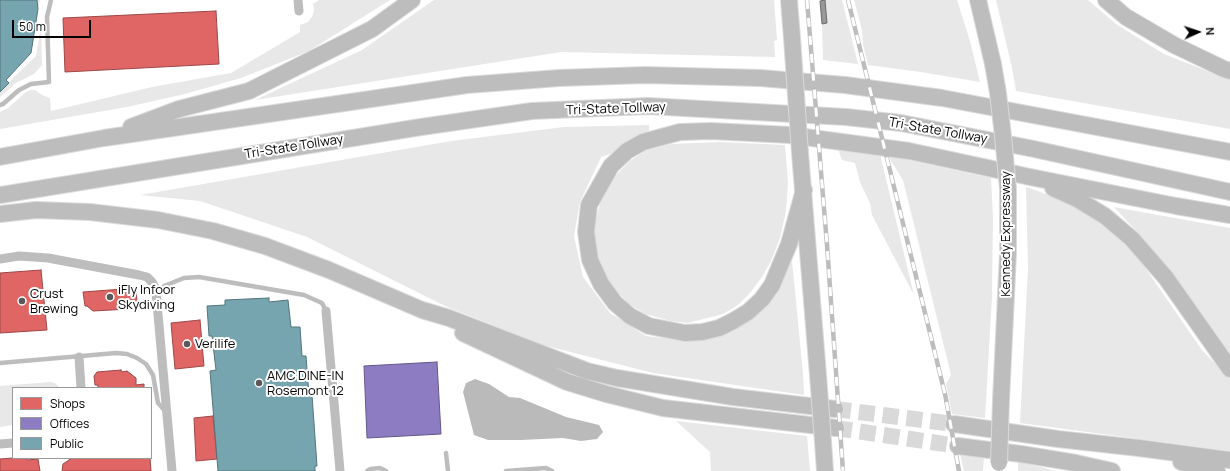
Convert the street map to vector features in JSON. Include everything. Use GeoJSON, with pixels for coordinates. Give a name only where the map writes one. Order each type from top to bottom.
{"type":"FeatureCollection","features":[{"type":"Feature","properties":{"kind":"highway"},"geometry":{"type":"LineString","coordinates":[[104,138],[178,109],[249,91],[372,29],[412,0]]}},
{"type":"Feature","properties":{"kind":"highway"},"geometry":{"type":"LineString","coordinates":[[789,0],[825,471]]}},
{"type":"Feature","properties":{"kind":"highway"},"geometry":{"type":"LineString","coordinates":[[974,0],[986,28]]}},
{"type":"Feature","properties":{"kind":"highway","name":"Kennedy Expressway"},"geometry":{"type":"LineString","coordinates":[[978,0],[986,28],[998,93],[1008,189],[1008,260],[999,467]]}},
{"type":"Feature","properties":{"kind":"highway"},"geometry":{"type":"LineString","coordinates":[[1106,0],[1126,17],[1174,45],[1224,69],[1230,70]]}},
{"type":"Feature","properties":{"kind":"highway"},"geometry":{"type":"LineString","coordinates":[[0,156],[104,138],[467,85],[559,78],[645,75],[760,78],[852,86],[942,98],[1230,152]]}},
{"type":"Feature","properties":{"kind":"highway","name":"Tri-State Tollway"},"geometry":{"type":"LineString","coordinates":[[0,196],[421,127],[532,112],[648,106],[846,117],[901,123],[1034,149],[1230,192]]}},
{"type":"Feature","properties":{"kind":"highway"},"geometry":{"type":"LineString","coordinates":[[804,190],[789,244],[772,285],[762,299],[748,312],[719,328],[702,332],[685,333],[649,326],[630,316],[615,303],[601,284],[590,260],[586,232],[589,205],[611,166],[627,151],[643,142],[680,132],[712,131],[790,136],[908,151],[1030,177],[1176,206],[1230,215]]}},
{"type":"Feature","properties":{"kind":"highway"},"geometry":{"type":"LineString","coordinates":[[1030,177],[1076,199],[1105,216],[1132,239],[1166,278],[1230,369]]}},
{"type":"Feature","properties":{"kind":"highway"},"geometry":{"type":"LineString","coordinates":[[0,214],[36,210],[90,212],[158,220],[213,231],[265,246],[329,270],[422,310],[449,318],[588,371],[617,378],[718,395],[834,409]]}},
{"type":"Feature","properties":{"kind":"highway"},"geometry":{"type":"LineString","coordinates":[[422,310],[446,325],[514,358],[567,382],[606,394],[663,408],[836,428]]}},
{"type":"Feature","properties":{"kind":"highway"},"geometry":{"type":"LineString","coordinates":[[954,424],[1058,439],[1230,460]]}},
{"type":"Feature","properties":{"kind":"highway"},"geometry":{"type":"LineString","coordinates":[[958,446],[1021,454],[1076,463],[1112,471]]}},
{"type":"Feature","properties":{"kind":"highway"},"geometry":{"type":"LineString","coordinates":[[1139,448],[1185,464],[1217,471]]}},
{"type":"Feature","properties":{"kind":"street"},"geometry":{"type":"LineString","coordinates":[[298,0],[299,11]]}},
{"type":"Feature","properties":{"kind":"street"},"geometry":{"type":"LineString","coordinates":[[0,259],[19,256],[48,258],[139,275],[152,282],[155,287],[159,324],[172,471]]}},
{"type":"Feature","properties":{"kind":"street"},"geometry":{"type":"LineString","coordinates":[[326,311],[340,471]]}},
{"type":"Feature","properties":{"kind":"street"},"geometry":{"type":"LineString","coordinates":[[79,356],[81,387]]}},
{"type":"Feature","properties":{"kind":"street"},"geometry":{"type":"LineString","coordinates":[[0,444],[12,442]]}},
{"type":"Feature","properties":{"kind":"lane"},"geometry":{"type":"LineString","coordinates":[[0,105],[19,90],[31,84],[49,82],[47,17],[51,0]]}},
{"type":"Feature","properties":{"kind":"lane"},"geometry":{"type":"LineString","coordinates":[[164,286],[184,278],[198,277],[304,295],[322,303],[326,311]]}},
{"type":"Feature","properties":{"kind":"lane"},"geometry":{"type":"LineString","coordinates":[[0,363],[116,353],[127,354],[146,364],[153,375],[158,403],[167,413]]}},
{"type":"Feature","properties":{"kind":"lane"},"geometry":{"type":"LineString","coordinates":[[446,453],[448,471]]}},
{"type":"Feature","properties":{"kind":"lane"},"geometry":{"type":"LineString","coordinates":[[367,471],[370,468],[380,468],[386,471]]}},
{"type":"Feature","properties":{"kind":"lane"},"geometry":{"type":"LineString","coordinates":[[506,471],[546,468],[552,471]]}},
{"type":"Feature","properties":{"kind":"shaded area"},"geometry":{"type":"Polygon","coordinates":[[[0,0],[40,0],[31,53],[6,80],[9,82],[36,56],[41,26],[42,65],[34,74],[16,83],[0,97],[0,0]]]}},
{"type":"Feature","properties":{"kind":"shaded area"},"geometry":{"type":"Polygon","coordinates":[[[319,0],[390,0],[309,51],[241,78],[185,94],[127,107],[0,129],[0,112],[8,108],[26,92],[31,90],[35,90],[50,98],[51,111],[152,87],[231,73],[300,32],[300,25],[308,22],[312,17],[314,10],[313,4],[319,0]]]}},
{"type":"Feature","properties":{"kind":"shaded area"},"geometry":{"type":"Polygon","coordinates":[[[434,0],[774,0],[777,40],[774,41],[775,57],[561,52],[255,100],[362,50],[434,0]]]}},
{"type":"Feature","properties":{"kind":"shaded area"},"geometry":{"type":"Polygon","coordinates":[[[825,0],[842,0],[858,64],[823,60],[822,24],[827,23],[825,0]]]}},
{"type":"Feature","properties":{"kind":"shaded area"},"geometry":{"type":"Polygon","coordinates":[[[854,0],[957,0],[970,41],[980,82],[868,65],[863,45],[862,30],[854,0]]]}},
{"type":"Feature","properties":{"kind":"shaded area"},"geometry":{"type":"Polygon","coordinates":[[[996,0],[1088,0],[1116,24],[1164,54],[1230,80],[1230,129],[1016,91],[996,0]]]}},
{"type":"Feature","properties":{"kind":"shaded area"},"geometry":{"type":"Polygon","coordinates":[[[649,125],[649,131],[610,154],[601,157],[580,202],[574,236],[583,277],[610,313],[646,336],[673,339],[698,339],[779,284],[792,261],[804,395],[653,373],[543,345],[445,306],[307,237],[200,201],[140,195],[451,141],[564,127],[649,125]]]}},
{"type":"Feature","properties":{"kind":"shaded area"},"geometry":{"type":"Polygon","coordinates":[[[720,142],[785,145],[788,183],[786,211],[780,238],[771,261],[762,277],[750,293],[738,305],[723,314],[688,323],[670,321],[646,314],[629,304],[615,289],[607,278],[599,261],[595,243],[595,222],[601,200],[608,185],[620,171],[630,161],[645,151],[671,144],[720,142]]]}},
{"type":"Feature","properties":{"kind":"shaded area"},"geometry":{"type":"Polygon","coordinates":[[[838,149],[880,154],[914,295],[872,215],[870,203],[860,182],[855,163],[842,160],[838,149]]]}},
{"type":"Feature","properties":{"kind":"shaded area"},"geometry":{"type":"Polygon","coordinates":[[[890,156],[991,178],[993,217],[992,297],[985,418],[952,414],[946,384],[951,375],[903,180],[891,161],[890,156]]]}},
{"type":"Feature","properties":{"kind":"shaded area"},"geometry":{"type":"Polygon","coordinates":[[[1026,187],[1071,203],[1100,221],[1137,256],[1202,350],[1230,379],[1230,451],[1020,423],[1028,268],[1026,187]]]}},
{"type":"Feature","properties":{"kind":"shaded area"},"geometry":{"type":"Polygon","coordinates":[[[1114,207],[1230,228],[1230,353],[1148,244],[1114,207]]]}},
{"type":"Feature","properties":{"kind":"shaded area"},"geometry":{"type":"Polygon","coordinates":[[[475,379],[489,384],[509,397],[520,398],[566,417],[599,425],[603,432],[597,439],[581,441],[563,438],[488,440],[474,435],[463,392],[466,383],[475,379]]]}},
{"type":"Feature","properties":{"kind":"shaded area"},"geometry":{"type":"Polygon","coordinates":[[[50,382],[55,383],[59,387],[12,387],[12,425],[0,427],[0,386],[50,382]]]}},
{"type":"Feature","properties":{"kind":"shaded area"},"geometry":{"type":"Polygon","coordinates":[[[676,421],[807,436],[810,471],[711,471],[710,452],[676,421]]]}},
{"type":"Feature","properties":{"kind":"shaded area"},"geometry":{"type":"Polygon","coordinates":[[[960,454],[984,456],[983,471],[964,471],[960,454]]]}},
{"type":"Feature","properties":{"kind":"shaded area"},"geometry":{"type":"Polygon","coordinates":[[[1018,461],[1056,471],[1018,471],[1018,461]]]}},
{"type":"Feature","properties":{"kind":"building: Shops"},"geometry":{"type":"Polygon","coordinates":[[[216,11],[219,64],[65,72],[63,18],[216,11]]]}},
{"type":"Feature","properties":{"kind":"building: Shops","name":"Crust Brewing"},"geometry":{"type":"Polygon","coordinates":[[[41,270],[47,330],[0,333],[0,273],[41,270]]]}},
{"type":"Feature","properties":{"kind":"building: Shops","name":"iFly Infoor Skydiving"},"geometry":{"type":"Polygon","coordinates":[[[136,288],[137,302],[129,303],[129,309],[93,311],[85,306],[83,292],[136,288]]]}},
{"type":"Feature","properties":{"kind":"building: Shops","name":"Verilife"},"geometry":{"type":"Polygon","coordinates":[[[200,320],[204,366],[175,369],[171,323],[200,320]]]}},
{"type":"Feature","properties":{"kind":"building: Shops"},"geometry":{"type":"Polygon","coordinates":[[[127,371],[136,378],[136,385],[144,384],[144,387],[98,387],[98,385],[95,385],[94,376],[97,372],[127,371]]]}},
{"type":"Feature","properties":{"kind":"building: Shops"},"geometry":{"type":"Polygon","coordinates":[[[213,416],[217,459],[196,461],[194,418],[213,416]]]}},
{"type":"Feature","properties":{"kind":"building: Shops"},"geometry":{"type":"Polygon","coordinates":[[[0,459],[38,459],[40,471],[0,471],[0,459]]]}},
{"type":"Feature","properties":{"kind":"building: Shops"},"geometry":{"type":"Polygon","coordinates":[[[70,459],[150,459],[151,471],[62,471],[63,464],[70,459]]]}},
{"type":"Feature","properties":{"kind":"building: Offices"},"geometry":{"type":"Polygon","coordinates":[[[437,362],[441,434],[367,438],[364,366],[437,362]]]}},
{"type":"Feature","properties":{"kind":"building: Public"},"geometry":{"type":"Polygon","coordinates":[[[0,0],[37,0],[38,9],[31,53],[6,80],[9,83],[0,92],[0,0]]]}},
{"type":"Feature","properties":{"kind":"building: Public","name":"AMC DINE-IN Rosemont 12"},"geometry":{"type":"Polygon","coordinates":[[[269,298],[269,302],[288,300],[291,327],[300,327],[302,356],[306,356],[309,395],[312,395],[317,466],[315,466],[315,471],[218,471],[210,371],[216,370],[212,336],[209,336],[207,306],[225,305],[225,300],[269,298]]]}},
{"type":"Feature","properties":{"kind":"building: Industry"},"geometry":{"type":"Polygon","coordinates":[[[825,0],[827,23],[822,24],[820,1],[825,0]]]}},
{"type":"Feature","properties":{"kind":"tunnel"},"geometry":{"type":"LineString","coordinates":[[835,409],[954,424]]}},
{"type":"Feature","properties":{"kind":"tunnel"},"geometry":{"type":"LineString","coordinates":[[836,428],[958,446]]}},
{"type":"Feature","properties":{"kind":"railway"},"geometry":{"type":"LineString","coordinates":[[807,0],[827,245],[843,471]]}},
{"type":"Feature","properties":{"kind":"railway"},"geometry":{"type":"LineString","coordinates":[[848,0],[945,394],[959,471]]}},
{"type":"Feature","properties":{"kind":"place","name":"iFly Infoor Skydiving"},"geometry":{"type":"Point","coordinates":[110,297]}},
{"type":"Feature","properties":{"kind":"place","name":"Crust Brewing"},"geometry":{"type":"Point","coordinates":[22,301]}},
{"type":"Feature","properties":{"kind":"place","name":"Verilife"},"geometry":{"type":"Point","coordinates":[187,344]}},
{"type":"Feature","properties":{"kind":"place","name":"AMC DINE-IN Rosemont 12"},"geometry":{"type":"Point","coordinates":[259,383]}}]}
